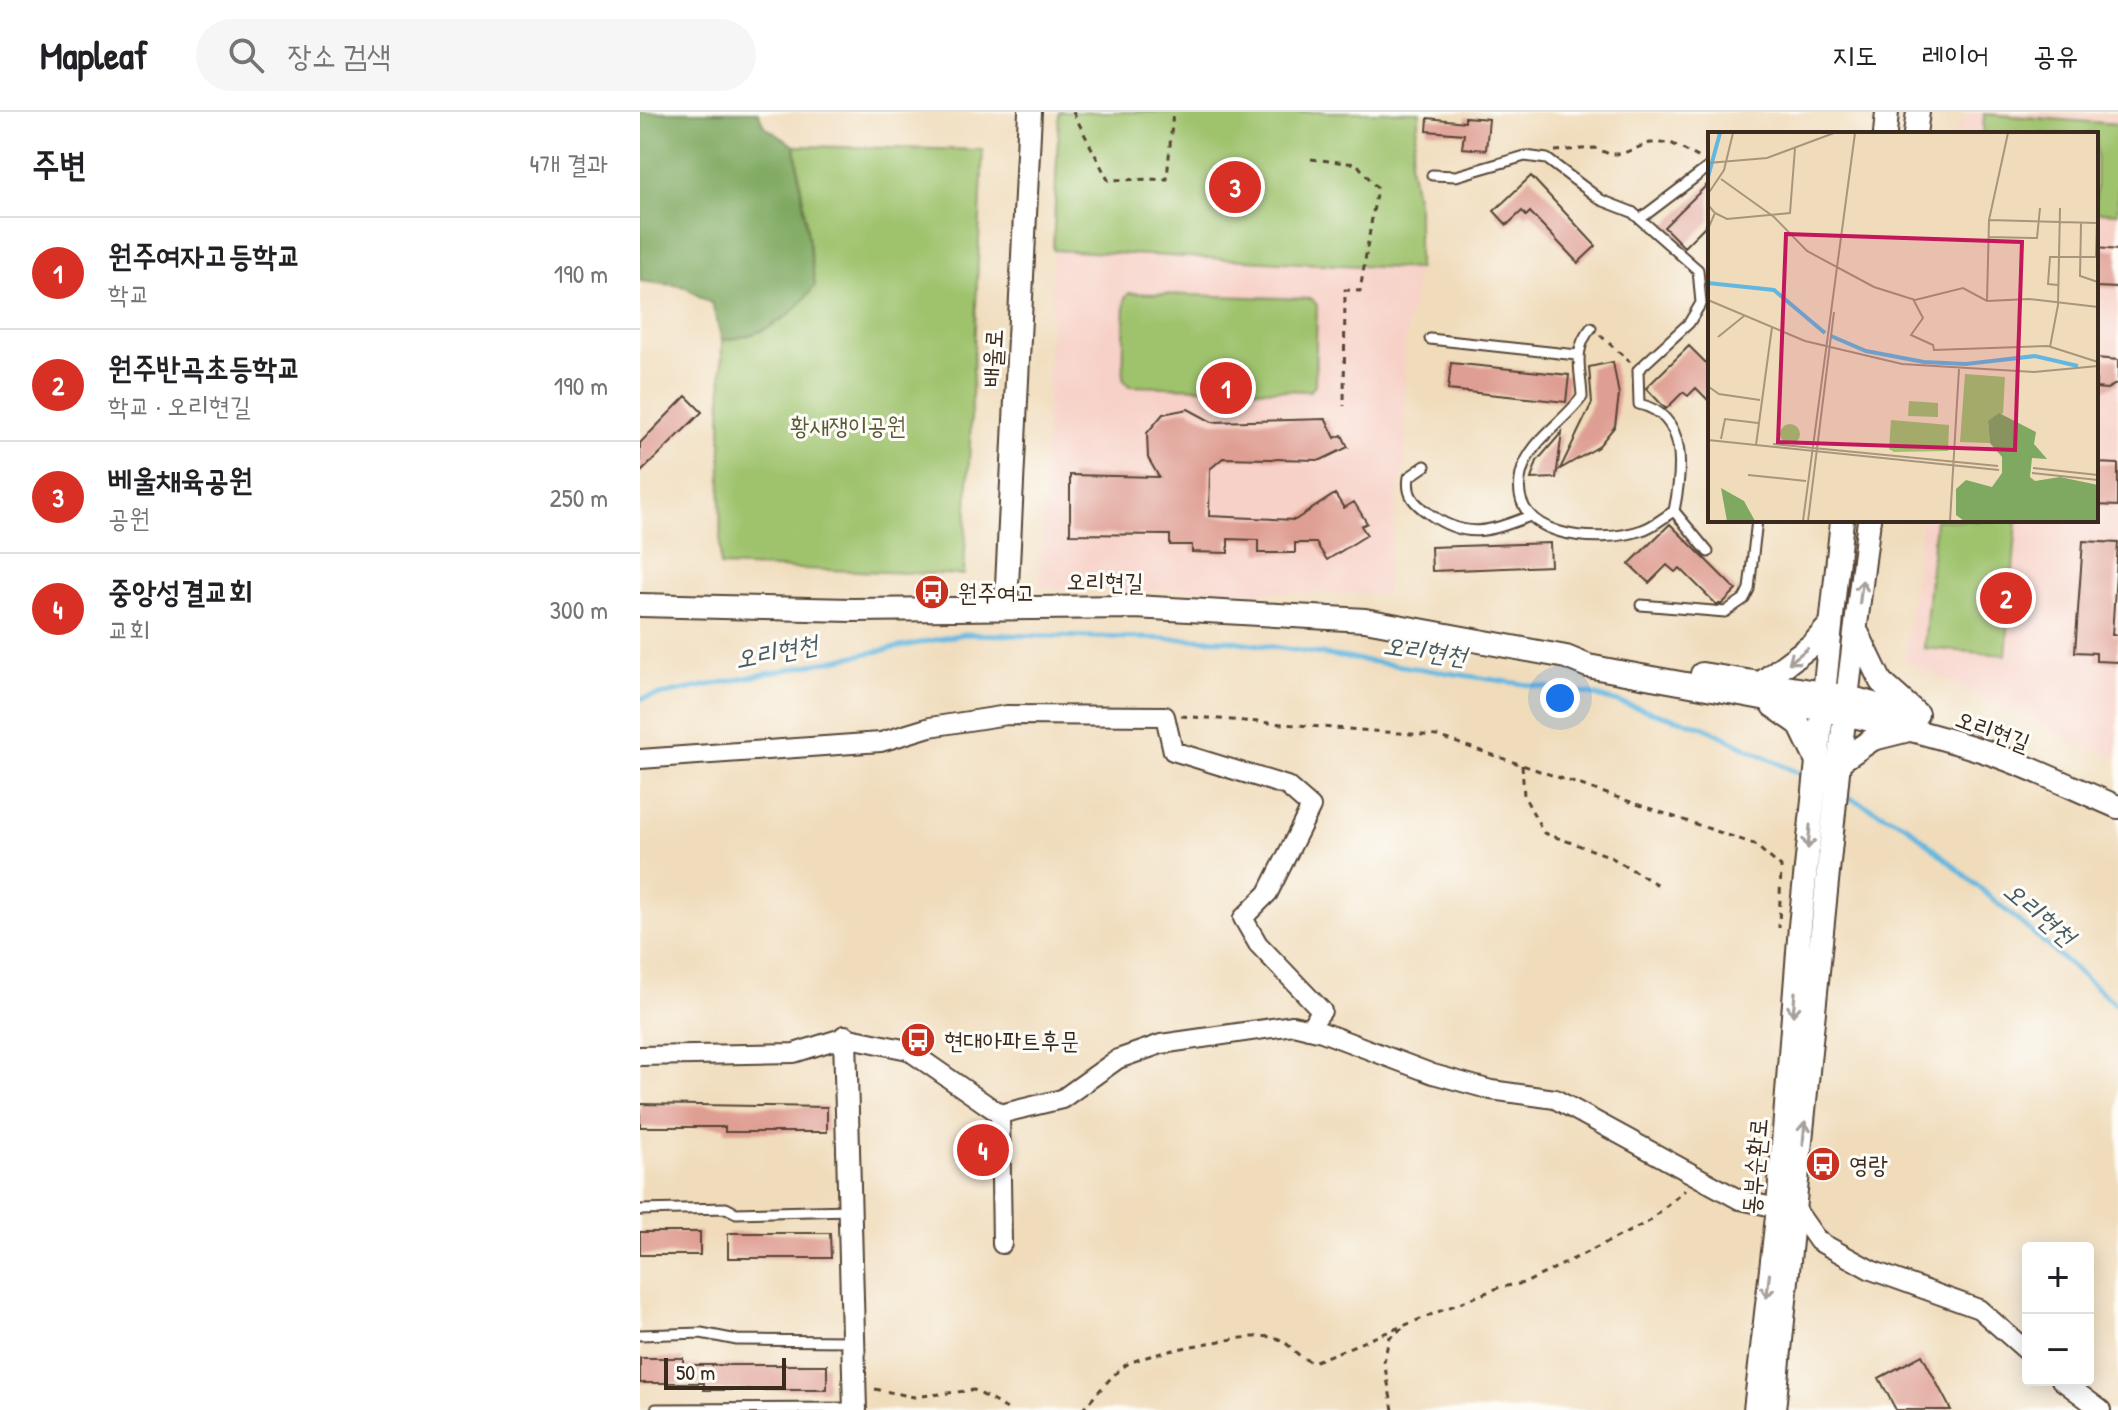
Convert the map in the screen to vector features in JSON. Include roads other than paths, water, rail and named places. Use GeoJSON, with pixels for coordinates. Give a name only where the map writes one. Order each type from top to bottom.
{"type":"FeatureCollection","features":[{"type":"Feature","properties":{"kind":"street","name":"배울로"},"geometry":{"type":"LineString","coordinates":[[1006,606],[1030,112]]}},
{"type":"Feature","properties":{"kind":"street"},"geometry":{"type":"LineString","coordinates":[[1885,132],[1887,112]]}},
{"type":"Feature","properties":{"kind":"street"},"geometry":{"type":"LineString","coordinates":[[1915,132],[1918,112]]}},
{"type":"Feature","properties":{"kind":"street"},"geometry":{"type":"LineString","coordinates":[[1807,930],[1816,759],[1842,522]]}},
{"type":"Feature","properties":{"kind":"street"},"geometry":{"type":"LineString","coordinates":[[1807,930],[1848,705],[1869,522]]}},
{"type":"Feature","properties":{"kind":"street","name":"오리현길"},"geometry":{"type":"LineString","coordinates":[[640,605],[852,610],[1135,607],[1365,620],[1566,657],[1586,656],[1763,692],[1848,705],[1984,738],[2118,792]]}},
{"type":"Feature","properties":{"kind":"street"},"geometry":{"type":"LineString","coordinates":[[1816,759],[1799,724],[1763,692],[1830,625]]}},
{"type":"Feature","properties":{"kind":"street"},"geometry":{"type":"LineString","coordinates":[[1839,762],[1855,749],[1888,733],[1917,724],[1881,682],[1864,652],[1856,628]]}},
{"type":"Feature","properties":{"kind":"street"},"geometry":{"type":"LineString","coordinates":[[640,759],[881,742],[930,727],[1007,715],[1165,716],[1173,751],[1287,786],[1311,807],[1268,893],[1243,918],[1258,944],[1322,1011],[1308,1029]]}},
{"type":"Feature","properties":{"kind":"street","name":"오리현길"},"geometry":{"type":"LineString","coordinates":[[1917,724],[2118,807]]}},
{"type":"Feature","properties":{"kind":"street","name":"동부순환로"},"geometry":{"type":"LineString","coordinates":[[1774,1410],[1807,930]]}},
{"type":"Feature","properties":{"kind":"street"},"geometry":{"type":"LineString","coordinates":[[640,1056],[794,1053],[845,1037],[908,1050],[1000,1114],[1062,1099],[1118,1059],[1161,1044],[1293,1025],[1433,1074],[1491,1090],[1555,1099],[1740,1200],[1787,1209],[1818,1241],[1871,1270],[1979,1309],[2022,1347]]}},
{"type":"Feature","properties":{"kind":"street"},"geometry":{"type":"LineString","coordinates":[[845,1037],[855,1401]]}},
{"type":"Feature","properties":{"kind":"street"},"geometry":{"type":"LineString","coordinates":[[1000,1114],[1002,1244]]}},
{"type":"Feature","properties":{"kind":"street","name":"동부순환로"},"geometry":{"type":"LineString","coordinates":[[1755,1410],[1787,1209]]}},
{"type":"Feature","properties":{"kind":"street"},"geometry":{"type":"LineString","coordinates":[[2069,1386],[2101,1410]]}},
{"type":"Feature","properties":{"kind":"lane"},"geometry":{"type":"LineString","coordinates":[[1432,175],[1456,176],[1525,156],[1547,159],[1601,200],[1640,219],[1698,270],[1701,303],[1689,323],[1638,370],[1639,404],[1653,408],[1671,422],[1678,437],[1680,470],[1674,511],[1708,552]]}},
{"type":"Feature","properties":{"kind":"lane"},"geometry":{"type":"LineString","coordinates":[[1640,219],[1708,167]]}},
{"type":"Feature","properties":{"kind":"lane"},"geometry":{"type":"LineString","coordinates":[[1591,328],[1580,340],[1577,355],[1582,397],[1568,416],[1533,447],[1521,473],[1520,493],[1530,516],[1551,531],[1586,537],[1643,530],[1674,511]]}},
{"type":"Feature","properties":{"kind":"lane"},"geometry":{"type":"LineString","coordinates":[[1430,339],[1577,355]]}},
{"type":"Feature","properties":{"kind":"lane"},"geometry":{"type":"LineString","coordinates":[[1425,466],[1409,477],[1407,489],[1415,504],[1446,526],[1466,532],[1492,530],[1530,516]]}},
{"type":"Feature","properties":{"kind":"lane"},"geometry":{"type":"LineString","coordinates":[[1641,605],[1725,612],[1744,599],[1749,589],[1757,522]]}},
{"type":"Feature","properties":{"kind":"lane"},"geometry":{"type":"LineString","coordinates":[[640,1210],[726,1208],[736,1213],[850,1210]]}},
{"type":"Feature","properties":{"kind":"lane"},"geometry":{"type":"LineString","coordinates":[[640,1335],[701,1333],[737,1340],[853,1341]]}},
{"type":"Feature","properties":{"kind":"lane"},"geometry":{"type":"LineString","coordinates":[[656,1409],[855,1401]]}},
{"type":"Feature","properties":{"kind":"waterway","name":"오리현천"},"geometry":{"type":"LineString","coordinates":[[640,699],[964,634],[1226,640],[1590,694],[1704,727],[1808,778]]}},
{"type":"Feature","properties":{"kind":"waterway","name":"오리현천"},"geometry":{"type":"LineString","coordinates":[[1842,794],[1906,825],[2118,1006]]}},
{"type":"Feature","properties":{"kind":"place","name":"베울채육공원"},"geometry":{"type":"Point","coordinates":[1235,187]}},
{"type":"Feature","properties":{"kind":"place","name":"원주여자고등학교"},"geometry":{"type":"Point","coordinates":[1226,388]}},
{"type":"Feature","properties":{"kind":"place","name":"원주여고"},"geometry":{"type":"Point","coordinates":[932,592]}},
{"type":"Feature","properties":{"kind":"place","name":"원주반곡초등학교"},"geometry":{"type":"Point","coordinates":[2006,598]}},
{"type":"Feature","properties":{"kind":"place","name":"현대아파트후문"},"geometry":{"type":"Point","coordinates":[918,1040]}},
{"type":"Feature","properties":{"kind":"place","name":"중앙성결교회"},"geometry":{"type":"Point","coordinates":[983,1150]}},
{"type":"Feature","properties":{"kind":"place","name":"영랑"},"geometry":{"type":"Point","coordinates":[1823,1164]}},
{"type":"Feature","properties":{"kind":"park label","name":"황새쟁이공원"},"geometry":{"type":"Point","coordinates":[848,425]}}]}
